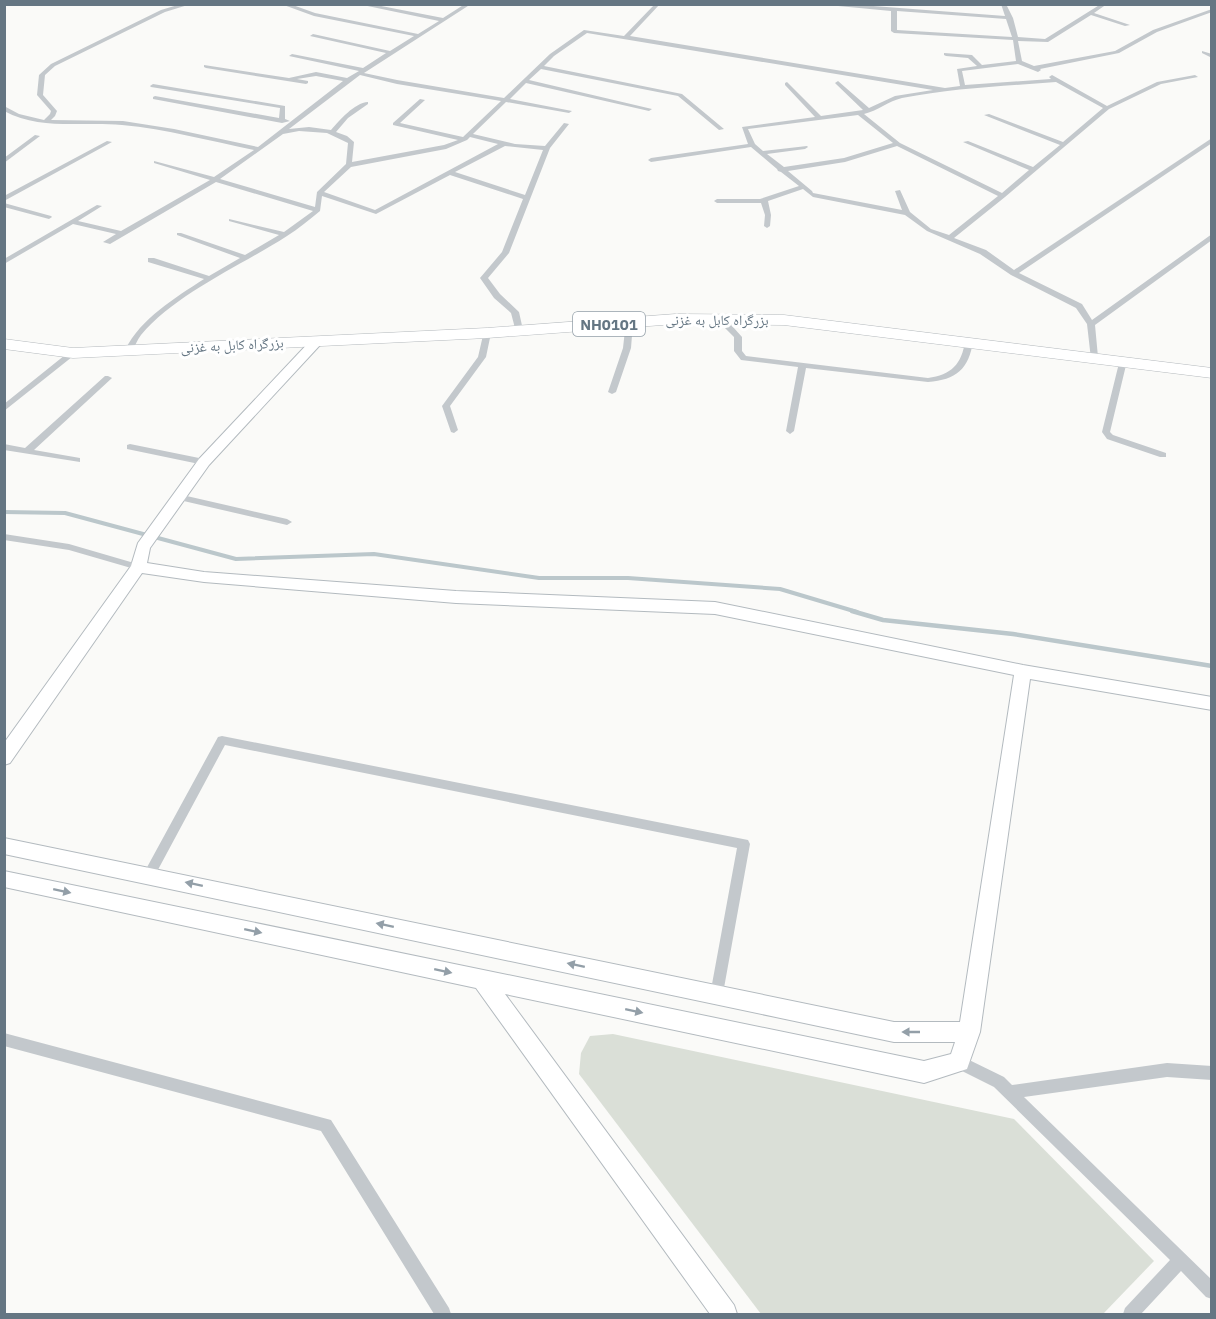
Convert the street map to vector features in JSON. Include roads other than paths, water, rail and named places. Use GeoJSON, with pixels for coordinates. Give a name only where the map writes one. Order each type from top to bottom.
{"type":"FeatureCollection","features":[{"type":"Feature","properties":{"kind":"highway","name":"بزرگراه کابل به غزنی"},"geometry":{"type":"LineString","coordinates":[[5,345],[73,353],[487,333],[629,323],[784,320],[969,341],[1212,373]]}},
{"type":"Feature","properties":{"kind":"street"},"geometry":{"type":"LineString","coordinates":[[46,121],[54,111],[40,94],[42,75],[53,65],[163,11],[189,4]]}},
{"type":"Feature","properties":{"kind":"street"},"geometry":{"type":"LineString","coordinates":[[283,4],[315,14],[420,36]]}},
{"type":"Feature","properties":{"kind":"street"},"geometry":{"type":"LineString","coordinates":[[360,4],[444,20]]}},
{"type":"Feature","properties":{"kind":"street"},"geometry":{"type":"LineString","coordinates":[[459,4],[468,5]]}},
{"type":"Feature","properties":{"kind":"street"},"geometry":{"type":"LineString","coordinates":[[626,37],[658,4]]}},
{"type":"Feature","properties":{"kind":"street"},"geometry":{"type":"LineString","coordinates":[[819,4],[1010,18]]}},
{"type":"Feature","properties":{"kind":"street"},"geometry":{"type":"LineString","coordinates":[[1003,4],[1010,18],[1019,62]]}},
{"type":"Feature","properties":{"kind":"street"},"geometry":{"type":"LineString","coordinates":[[894,10],[894,32],[1014,40],[1050,40],[1060,31],[1105,4]]}},
{"type":"Feature","properties":{"kind":"street"},"geometry":{"type":"LineString","coordinates":[[106,242],[213,181],[259,149],[360,71],[468,5]]}},
{"type":"Feature","properties":{"kind":"street"},"geometry":{"type":"LineString","coordinates":[[1034,68],[1117,52],[1155,31],[1212,10]]}},
{"type":"Feature","properties":{"kind":"street"},"geometry":{"type":"LineString","coordinates":[[1089,14],[1127,25]]}},
{"type":"Feature","properties":{"kind":"street"},"geometry":{"type":"LineString","coordinates":[[318,210],[319,194],[349,165],[446,147],[466,137],[540,67],[586,31],[946,90]]}},
{"type":"Feature","properties":{"kind":"street"},"geometry":{"type":"LineString","coordinates":[[313,36],[392,53]]}},
{"type":"Feature","properties":{"kind":"street"},"geometry":{"type":"LineString","coordinates":[[1212,50],[1204,52],[1212,56]]}},
{"type":"Feature","properties":{"kind":"street"},"geometry":{"type":"LineString","coordinates":[[946,54],[970,56],[980,66]]}},
{"type":"Feature","properties":{"kind":"street"},"geometry":{"type":"LineString","coordinates":[[292,56],[419,86],[569,111]]}},
{"type":"Feature","properties":{"kind":"street"},"geometry":{"type":"LineString","coordinates":[[963,87],[959,70],[1019,62],[1107,108]]}},
{"type":"Feature","properties":{"kind":"street"},"geometry":{"type":"LineString","coordinates":[[206,66],[306,82]]}},
{"type":"Feature","properties":{"kind":"street"},"geometry":{"type":"LineString","coordinates":[[540,67],[680,95],[721,129]]}},
{"type":"Feature","properties":{"kind":"street"},"geometry":{"type":"LineString","coordinates":[[290,79],[303,74],[316,74],[348,80]]}},
{"type":"Feature","properties":{"kind":"street"},"geometry":{"type":"LineString","coordinates":[[951,237],[1004,196],[1107,108],[1159,82],[1195,77]]}},
{"type":"Feature","properties":{"kind":"street"},"geometry":{"type":"LineString","coordinates":[[1057,80],[963,87],[897,97],[859,113],[744,128],[752,145],[812,194],[907,213],[929,230],[951,237],[983,252],[1014,273],[1079,306],[1091,324],[1094,357]]}},
{"type":"Feature","properties":{"kind":"street"},"geometry":{"type":"LineString","coordinates":[[526,81],[649,108]]}},
{"type":"Feature","properties":{"kind":"street"},"geometry":{"type":"LineString","coordinates":[[838,83],[868,111]]}},
{"type":"Feature","properties":{"kind":"street"},"geometry":{"type":"LineString","coordinates":[[787,84],[819,118]]}},
{"type":"Feature","properties":{"kind":"street"},"geometry":{"type":"LineString","coordinates":[[153,86],[283,107],[282,121]]}},
{"type":"Feature","properties":{"kind":"street"},"geometry":{"type":"LineString","coordinates":[[155,98],[293,122]]}},
{"type":"Feature","properties":{"kind":"street"},"geometry":{"type":"LineString","coordinates":[[422,100],[395,124],[503,144],[548,148]]}},
{"type":"Feature","properties":{"kind":"street"},"geometry":{"type":"LineString","coordinates":[[333,132],[346,117],[366,103]]}},
{"type":"Feature","properties":{"kind":"street"},"geometry":{"type":"LineString","coordinates":[[4,108],[10,112],[46,121],[125,123],[259,149]]}},
{"type":"Feature","properties":{"kind":"street"},"geometry":{"type":"LineString","coordinates":[[859,113],[898,144],[1004,196]]}},
{"type":"Feature","properties":{"kind":"street"},"geometry":{"type":"LineString","coordinates":[[987,115],[1064,144]]}},
{"type":"Feature","properties":{"kind":"street"},"geometry":{"type":"LineString","coordinates":[[519,330],[515,312],[497,296],[484,278],[505,253],[548,148],[566,124]]}},
{"type":"Feature","properties":{"kind":"street"},"geometry":{"type":"LineString","coordinates":[[279,133],[291,130],[333,132],[351,142],[349,165]]}},
{"type":"Feature","properties":{"kind":"street"},"geometry":{"type":"LineString","coordinates":[[4,161],[37,136]]}},
{"type":"Feature","properties":{"kind":"street"},"geometry":{"type":"LineString","coordinates":[[1014,273],[1212,140]]}},
{"type":"Feature","properties":{"kind":"street"},"geometry":{"type":"LineString","coordinates":[[4,199],[108,142]]}},
{"type":"Feature","properties":{"kind":"street"},"geometry":{"type":"LineString","coordinates":[[966,142],[1034,170]]}},
{"type":"Feature","properties":{"kind":"street"},"geometry":{"type":"LineString","coordinates":[[319,194],[376,212],[503,144]]}},
{"type":"Feature","properties":{"kind":"street"},"geometry":{"type":"LineString","coordinates":[[780,170],[845,160],[898,144]]}},
{"type":"Feature","properties":{"kind":"street"},"geometry":{"type":"LineString","coordinates":[[651,160],[752,145]]}},
{"type":"Feature","properties":{"kind":"street"},"geometry":{"type":"LineString","coordinates":[[762,153],[805,147]]}},
{"type":"Feature","properties":{"kind":"street"},"geometry":{"type":"LineString","coordinates":[[156,162],[213,181],[318,210]]}},
{"type":"Feature","properties":{"kind":"street"},"geometry":{"type":"LineString","coordinates":[[451,173],[526,198]]}},
{"type":"Feature","properties":{"kind":"street"},"geometry":{"type":"LineString","coordinates":[[717,201],[764,201],[803,187]]}},
{"type":"Feature","properties":{"kind":"street"},"geometry":{"type":"LineString","coordinates":[[898,191],[907,213]]}},
{"type":"Feature","properties":{"kind":"street"},"geometry":{"type":"LineString","coordinates":[[764,201],[768,215],[767,226]]}},
{"type":"Feature","properties":{"kind":"street"},"geometry":{"type":"LineString","coordinates":[[4,205],[49,217]]}},
{"type":"Feature","properties":{"kind":"street"},"geometry":{"type":"LineString","coordinates":[[4,262],[99,206]]}},
{"type":"Feature","properties":{"kind":"street"},"geometry":{"type":"LineString","coordinates":[[129,350],[133,339],[162,311],[285,234],[318,210]]}},
{"type":"Feature","properties":{"kind":"street"},"geometry":{"type":"LineString","coordinates":[[231,220],[285,234]]}},
{"type":"Feature","properties":{"kind":"street"},"geometry":{"type":"LineString","coordinates":[[73,222],[121,233]]}},
{"type":"Feature","properties":{"kind":"street"},"geometry":{"type":"LineString","coordinates":[[179,234],[246,258]]}},
{"type":"Feature","properties":{"kind":"street"},"geometry":{"type":"LineString","coordinates":[[1091,324],[1212,236]]}},
{"type":"Feature","properties":{"kind":"street"},"geometry":{"type":"LineString","coordinates":[[151,260],[211,279]]}},
{"type":"Feature","properties":{"kind":"street"},"geometry":{"type":"LineString","coordinates":[[722,320],[738,337],[738,351],[744,358],[802,367],[935,380],[957,371],[968,359],[969,341]]}},
{"type":"Feature","properties":{"kind":"street"},"geometry":{"type":"LineString","coordinates":[[612,392],[627,348],[629,323]]}},
{"type":"Feature","properties":{"kind":"street"},"geometry":{"type":"LineString","coordinates":[[454,430],[446,406],[482,357],[487,333]]}},
{"type":"Feature","properties":{"kind":"street"},"geometry":{"type":"LineString","coordinates":[[4,758],[138,567],[143,548],[204,462],[317,341]]}},
{"type":"Feature","properties":{"kind":"street"},"geometry":{"type":"LineString","coordinates":[[4,409],[73,353]]}},
{"type":"Feature","properties":{"kind":"street"},"geometry":{"type":"LineString","coordinates":[[1123,361],[1106,432],[1110,437],[1163,455]]}},
{"type":"Feature","properties":{"kind":"street"},"geometry":{"type":"LineString","coordinates":[[790,431],[802,367]]}},
{"type":"Feature","properties":{"kind":"street"},"geometry":{"type":"LineString","coordinates":[[27,451],[108,378]]}},
{"type":"Feature","properties":{"kind":"street"},"geometry":{"type":"LineString","coordinates":[[4,447],[77,460]]}},
{"type":"Feature","properties":{"kind":"street"},"geometry":{"type":"LineString","coordinates":[[130,447],[204,462]]}},
{"type":"Feature","properties":{"kind":"street"},"geometry":{"type":"LineString","coordinates":[[176,501],[287,522]]}},
{"type":"Feature","properties":{"kind":"street"},"geometry":{"type":"LineString","coordinates":[[4,537],[69,547],[138,567],[204,577],[456,597],[715,608],[1023,671],[1212,704]]}},
{"type":"Feature","properties":{"kind":"street"},"geometry":{"type":"LineString","coordinates":[[959,1062],[969,1032],[1023,671]]}},
{"type":"Feature","properties":{"kind":"street"},"geometry":{"type":"LineString","coordinates":[[149,875],[222,740],[744,844],[717,995]]}},
{"type":"Feature","properties":{"kind":"street"},"geometry":{"type":"LineString","coordinates":[[4,846],[894,1032],[969,1032]]}},
{"type":"Feature","properties":{"kind":"street"},"geometry":{"type":"LineString","coordinates":[[4,879],[924,1072],[959,1062],[999,1082],[1212,1291]]}},
{"type":"Feature","properties":{"kind":"street"},"geometry":{"type":"LineString","coordinates":[[482,979],[725,1314]]}},
{"type":"Feature","properties":{"kind":"street"},"geometry":{"type":"LineString","coordinates":[[4,1039],[326,1125],[443,1314]]}},
{"type":"Feature","properties":{"kind":"street"},"geometry":{"type":"LineString","coordinates":[[1010,1092],[1167,1070],[1212,1073]]}},
{"type":"Feature","properties":{"kind":"street"},"geometry":{"type":"LineString","coordinates":[[1131,1314],[1180,1260]]}},
{"type":"Feature","properties":{"kind":"waterway"},"geometry":{"type":"LineString","coordinates":[[4,512],[65,513],[236,559],[374,554],[539,578],[628,578],[780,589],[857,612]]}},
{"type":"Feature","properties":{"kind":"waterway"},"geometry":{"type":"LineString","coordinates":[[852,611],[883,620],[1013,634],[1212,666]]}}]}
